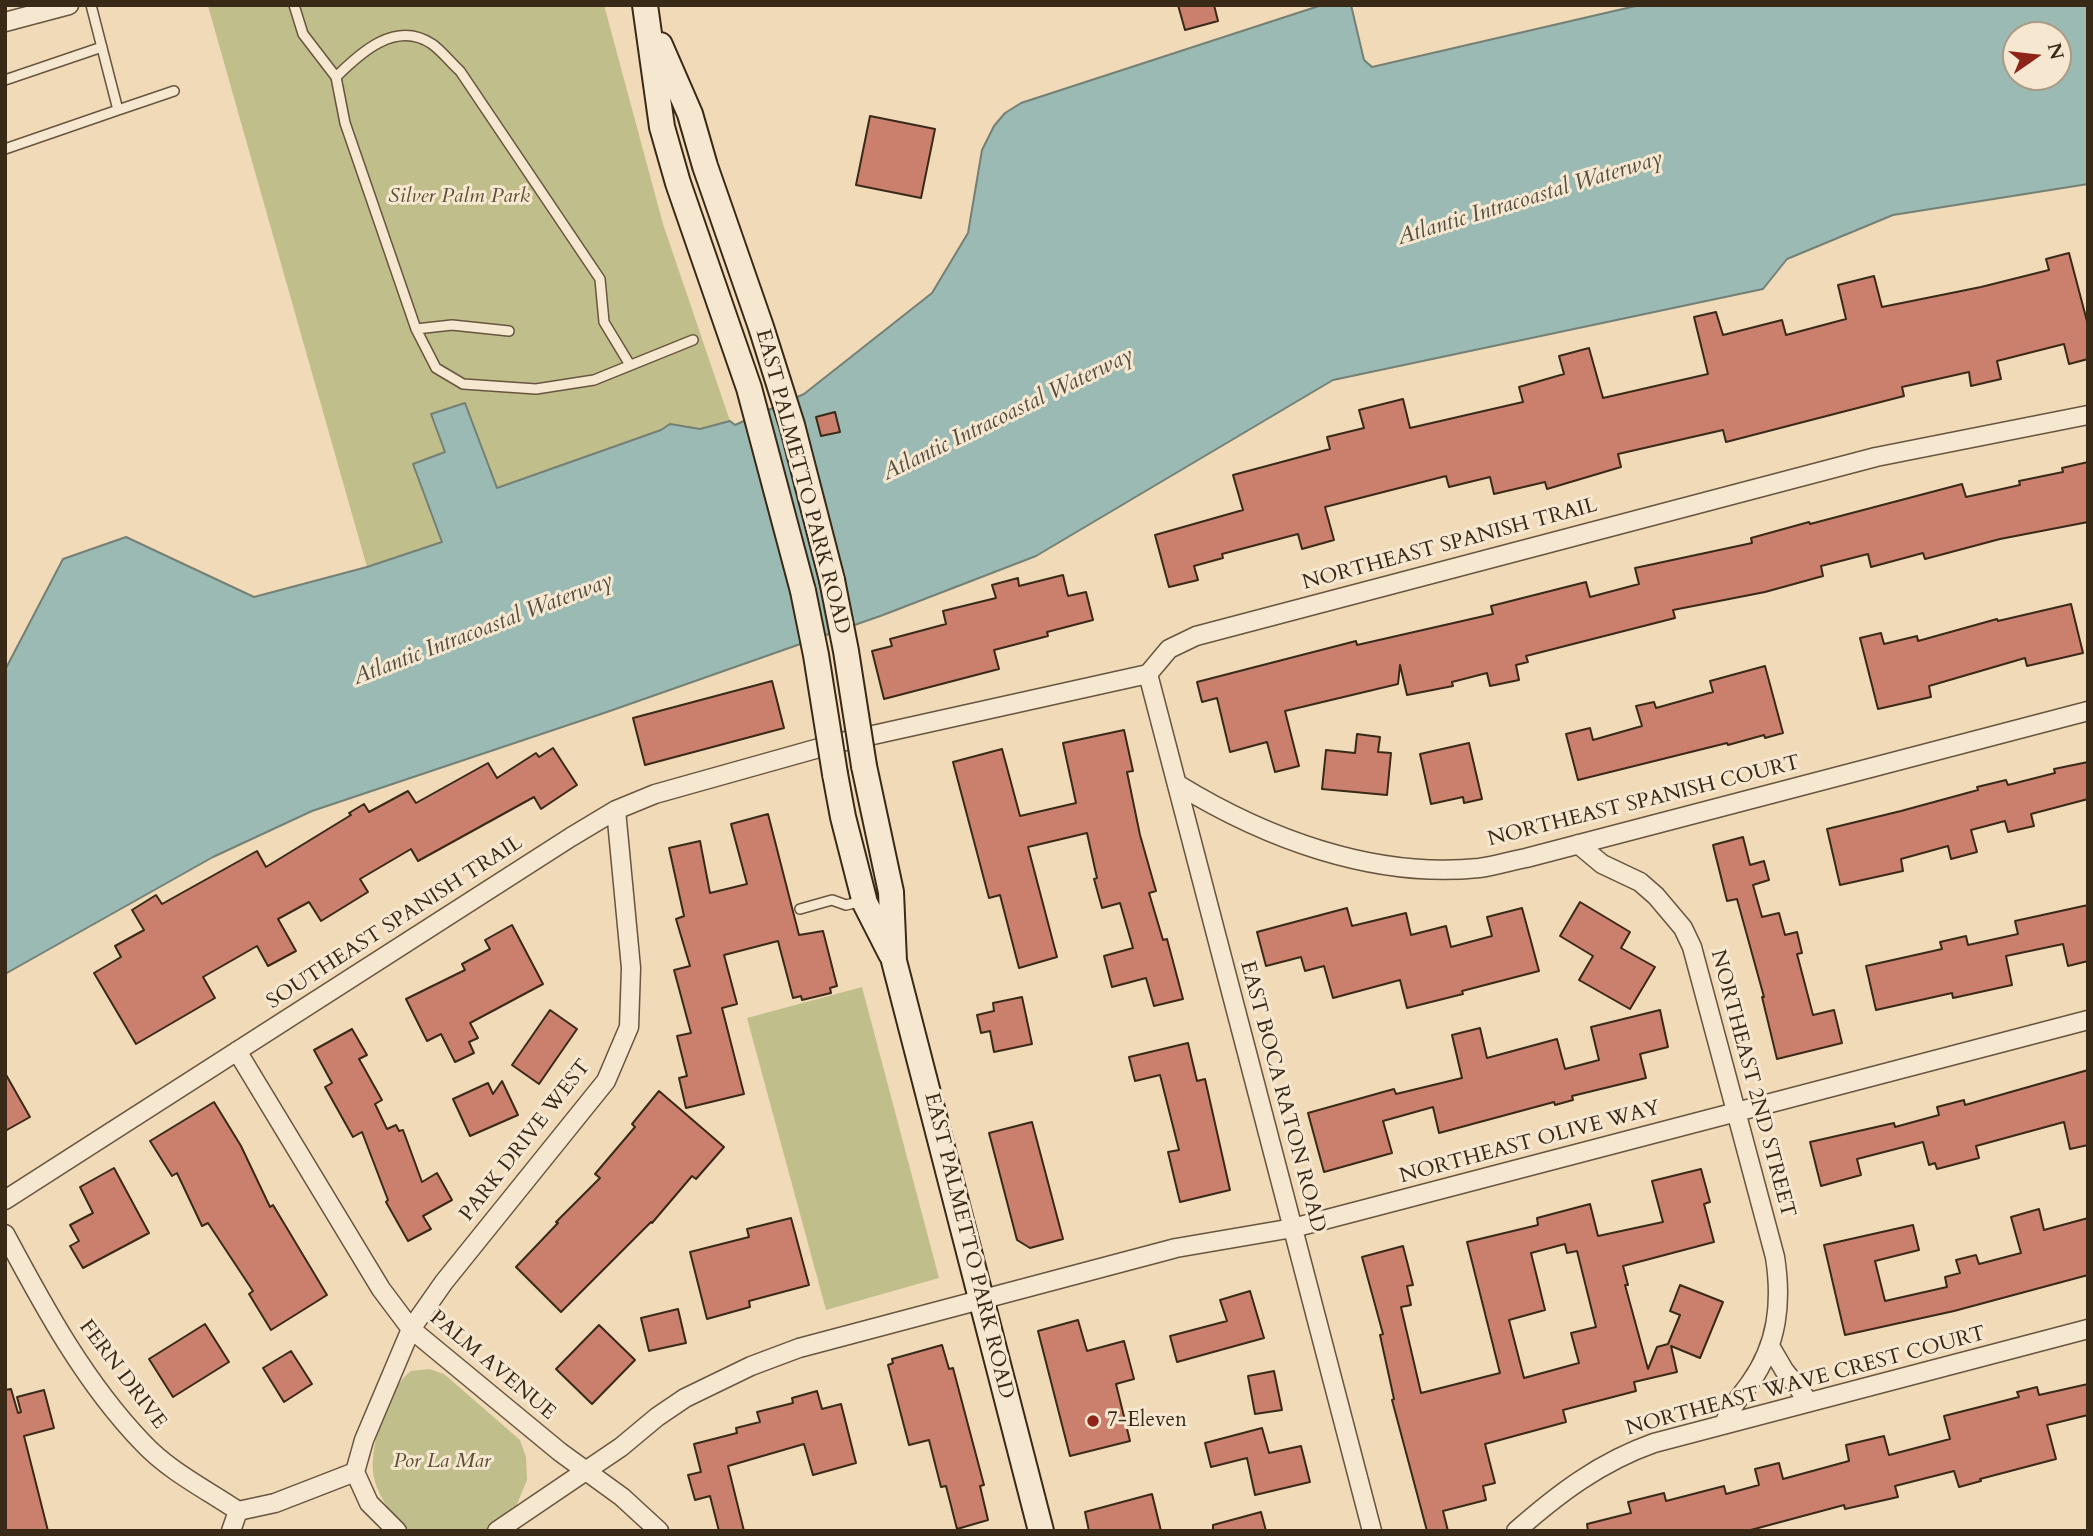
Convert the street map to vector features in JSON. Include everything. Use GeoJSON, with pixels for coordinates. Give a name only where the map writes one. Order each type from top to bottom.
{"type":"FeatureCollection","features":[{"type":"Feature","properties":{"kind":"main road","name":"EAST PALMETTO PARK ROAD"},"geometry":{"type":"LineString","coordinates":[[647,12],[690,114],[792,425],[832,580],[844,639],[864,766],[891,892],[894,961],[1041,1531]]}},
{"type":"Feature","properties":{"kind":"main road","name":"EAST PALMETTO PARK ROAD"},"geometry":{"type":"LineString","coordinates":[[647,12],[662,127],[678,184],[749,388],[803,591],[843,817],[864,901],[894,961]]}},
{"type":"Feature","properties":{"kind":"street"},"geometry":{"type":"LineString","coordinates":[[5,22],[69,5]]}},
{"type":"Feature","properties":{"kind":"street","name":"NORTHEAST SPANISH TRAIL"},"geometry":{"type":"LineString","coordinates":[[1148,674],[1169,649],[1196,636],[1876,457],[2088,415]]}},
{"type":"Feature","properties":{"kind":"street","name":"SOUTHEAST SPANISH TRAIL"},"geometry":{"type":"LineString","coordinates":[[5,1200],[616,810],[655,794],[837,743],[1148,674]]}},
{"type":"Feature","properties":{"kind":"street","name":"EAST BOCA RATON ROAD"},"geometry":{"type":"LineString","coordinates":[[1148,674],[1372,1531]]}},
{"type":"Feature","properties":{"kind":"street","name":"NORTHEAST SPANISH COURT"},"geometry":{"type":"LineString","coordinates":[[1177,785],[1253,825],[1303,844],[1354,858],[1431,869],[1479,867],[1578,844],[2088,711]]}},
{"type":"Feature","properties":{"kind":"street","name":"PARK DRIVE WEST"},"geometry":{"type":"LineString","coordinates":[[355,1472],[364,1440],[411,1329],[444,1282],[607,1081],[629,1027],[631,968],[616,810]]}},
{"type":"Feature","properties":{"kind":"street","name":"NORTHEAST 2ND STREET"},"geometry":{"type":"LineString","coordinates":[[1578,844],[1602,863],[1640,882],[1656,896],[1683,928],[1699,967],[1775,1257],[1779,1305],[1770,1346],[1762,1365],[1730,1410],[1724,1424]]}},
{"type":"Feature","properties":{"kind":"street","name":"NORTHEAST OLIVE WAY"},"geometry":{"type":"LineString","coordinates":[[586,1471],[685,1398],[751,1366],[799,1348],[1176,1248],[1293,1228],[2088,1020]]}},
{"type":"Feature","properties":{"kind":"street","name":"PALM AVENUE"},"geometry":{"type":"LineString","coordinates":[[237,1051],[381,1289],[411,1329],[622,1497],[659,1531]]}},
{"type":"Feature","properties":{"kind":"street","name":"FERN DRIVE"},"geometry":{"type":"LineString","coordinates":[[5,1234],[41,1302],[69,1346],[143,1444],[238,1511]]}},
{"type":"Feature","properties":{"kind":"street","name":"NORTHEAST WAVE CREST COURT"},"geometry":{"type":"LineString","coordinates":[[1516,1531],[1557,1496],[1609,1462],[1654,1443],[2088,1329]]}},
{"type":"Feature","properties":{"kind":"street"},"geometry":{"type":"LineString","coordinates":[[1770,1346],[1784,1370],[1809,1402]]}},
{"type":"Feature","properties":{"kind":"street"},"geometry":{"type":"LineString","coordinates":[[497,1531],[586,1471]]}},
{"type":"Feature","properties":{"kind":"street"},"geometry":{"type":"LineString","coordinates":[[230,1531],[238,1511],[275,1503],[355,1472],[369,1503],[397,1531]]}},
{"type":"Feature","properties":{"kind":"lane"},"geometry":{"type":"LineString","coordinates":[[91,5],[118,110]]}},
{"type":"Feature","properties":{"kind":"lane"},"geometry":{"type":"LineString","coordinates":[[294,5],[303,34],[336,76],[345,123],[416,329],[436,368],[463,384],[536,389],[594,380],[692,340]]}},
{"type":"Feature","properties":{"kind":"lane"},"geometry":{"type":"LineString","coordinates":[[336,76],[384,38],[410,36],[431,44],[460,71],[600,279],[604,322],[630,365]]}},
{"type":"Feature","properties":{"kind":"lane"},"geometry":{"type":"LineString","coordinates":[[5,80],[102,47]]}},
{"type":"Feature","properties":{"kind":"lane"},"geometry":{"type":"LineString","coordinates":[[5,149],[174,91]]}},
{"type":"Feature","properties":{"kind":"lane"},"geometry":{"type":"LineString","coordinates":[[416,329],[452,325],[509,331]]}},
{"type":"Feature","properties":{"kind":"lane"},"geometry":{"type":"LineString","coordinates":[[800,909],[832,900],[846,905],[864,901]]}},
{"type":"Feature","properties":{"kind":"green space","name":"Silver Palm Park"},"geometry":{"type":"Polygon","coordinates":[[[604,5],[663,224],[730,421],[700,429],[670,424],[661,430],[496,488],[465,404],[432,414],[445,452],[413,464],[442,542],[367,567],[208,6],[604,5]]]}},
{"type":"Feature","properties":{"kind":"green space"},"geometry":{"type":"Polygon","coordinates":[[[862,987],[939,1278],[826,1310],[747,1018],[862,987]]]}},
{"type":"Feature","properties":{"kind":"green space","name":"Por La Mar"},"geometry":{"type":"Polygon","coordinates":[[[429,1369],[444,1374],[520,1440],[526,1457],[527,1480],[515,1509],[486,1531],[410,1531],[391,1512],[374,1480],[375,1445],[388,1403],[402,1379],[411,1371],[429,1369]]]}},
{"type":"Feature","properties":{"kind":"water","name":"Atlantic Intracoastal Waterway"},"geometry":{"type":"Polygon","coordinates":[[[1322,5],[1351,5],[1364,60],[1372,67],[1640,5],[2088,5],[2088,184],[1893,215],[1787,259],[1763,289],[1333,380],[1036,556],[883,615],[607,712],[312,811],[213,857],[5,974],[5,670],[63,559],[126,537],[254,597],[367,567],[442,542],[413,464],[445,452],[431,414],[465,403],[497,488],[661,430],[670,424],[700,429],[730,421],[735,425],[804,394],[932,293],[968,233],[982,150],[994,126],[1005,113],[1021,103],[1322,5]]]}},
{"type":"Feature","properties":{"kind":"building"},"geometry":{"type":"Polygon","coordinates":[[[1178,5],[1214,5],[1218,21],[1185,30],[1178,5]]]}},
{"type":"Feature","properties":{"kind":"building"},"geometry":{"type":"Polygon","coordinates":[[[870,116],[935,129],[921,198],[856,185],[870,116]]]}},
{"type":"Feature","properties":{"kind":"building"},"geometry":{"type":"Polygon","coordinates":[[[2069,253],[2088,325],[2088,359],[2069,364],[2064,344],[1997,361],[2001,379],[1971,386],[1969,372],[1902,387],[1904,396],[1726,442],[1723,430],[1618,454],[1621,467],[1547,489],[1545,482],[1494,494],[1490,477],[1449,487],[1446,476],[1325,507],[1334,540],[1302,549],[1298,534],[1222,554],[1223,558],[1194,566],[1198,580],[1169,587],[1155,535],[1243,510],[1233,475],[1330,449],[1327,437],[1364,428],[1359,410],[1403,399],[1410,428],[1523,402],[1519,387],[1564,374],[1559,356],[1589,348],[1603,398],[1708,374],[1694,317],[1716,312],[1723,335],[1782,320],[1786,335],[1846,319],[1838,285],[1874,276],[1882,307],[2049,270],[2046,259],[2069,253]]]}},
{"type":"Feature","properties":{"kind":"building"},"geometry":{"type":"Polygon","coordinates":[[[835,412],[840,432],[821,436],[816,417],[835,412]]]}},
{"type":"Feature","properties":{"kind":"building"},"geometry":{"type":"Polygon","coordinates":[[[2088,462],[2088,522],[2000,539],[1925,559],[1923,553],[1871,567],[1868,554],[1821,566],[1823,576],[1765,592],[1673,610],[1675,618],[1526,656],[1528,662],[1516,665],[1519,680],[1490,686],[1487,673],[1452,682],[1453,686],[1407,695],[1400,665],[1398,684],[1285,711],[1299,766],[1275,772],[1267,742],[1230,752],[1217,698],[1202,702],[1197,682],[1356,641],[1357,645],[1493,614],[1491,606],[1586,582],[1590,597],[1639,584],[1635,568],[1752,543],[1751,538],[1962,484],[1966,497],[2020,485],[2019,481],[2063,472],[2062,468],[2088,462]]]}},
{"type":"Feature","properties":{"kind":"building"},"geometry":{"type":"Polygon","coordinates":[[[1063,575],[1068,596],[1086,592],[1093,620],[1047,632],[1048,636],[994,650],[999,669],[884,699],[872,651],[892,646],[890,639],[946,624],[943,611],[996,598],[992,585],[1018,578],[1019,586],[1063,575]]]}},
{"type":"Feature","properties":{"kind":"building"},"geometry":{"type":"Polygon","coordinates":[[[2071,604],[2083,653],[2027,666],[2025,658],[1929,686],[1931,697],[1878,709],[1860,638],[1881,633],[1884,644],[1917,636],[1918,641],[1997,619],[1998,621],[2071,604]]]}},
{"type":"Feature","properties":{"kind":"building"},"geometry":{"type":"Polygon","coordinates":[[[1765,666],[1783,733],[1728,745],[1727,743],[1578,780],[1566,734],[1590,728],[1593,740],[1642,726],[1636,706],[1654,702],[1656,708],[1713,692],[1710,681],[1765,666]]]}},
{"type":"Feature","properties":{"kind":"building"},"geometry":{"type":"Polygon","coordinates":[[[772,681],[784,728],[645,765],[633,718],[772,681]]]}},
{"type":"Feature","properties":{"kind":"building"},"geometry":{"type":"Polygon","coordinates":[[[1124,730],[1133,771],[1127,772],[1140,835],[1156,891],[1149,893],[1163,940],[1167,939],[1183,999],[1154,1006],[1146,978],[1112,987],[1104,956],[1133,948],[1120,903],[1102,908],[1094,879],[1097,878],[1087,833],[1028,847],[1057,957],[1019,968],[1000,895],[989,898],[953,762],[1002,749],[1020,816],[1076,803],[1063,743],[1124,730]]]}},
{"type":"Feature","properties":{"kind":"building"},"geometry":{"type":"Polygon","coordinates":[[[1357,734],[1380,737],[1378,752],[1391,753],[1387,795],[1322,789],[1326,750],[1355,753],[1357,734]]]}},
{"type":"Feature","properties":{"kind":"building"},"geometry":{"type":"Polygon","coordinates":[[[1469,743],[1482,799],[1464,803],[1463,797],[1431,804],[1420,754],[1469,743]]]}},
{"type":"Feature","properties":{"kind":"building"},"geometry":{"type":"Polygon","coordinates":[[[553,748],[577,785],[541,809],[534,797],[418,861],[411,849],[360,879],[368,892],[321,921],[309,902],[278,919],[296,951],[268,966],[257,946],[203,977],[215,998],[136,1044],[94,973],[121,957],[115,946],[144,930],[132,910],[156,895],[162,904],[257,851],[266,867],[351,815],[349,813],[364,804],[369,812],[408,791],[416,803],[488,763],[497,778],[536,753],[539,757],[553,748]]]}},
{"type":"Feature","properties":{"kind":"building"},"geometry":{"type":"Polygon","coordinates":[[[2088,762],[2088,799],[2031,814],[2034,826],[2008,832],[2005,821],[1971,830],[1977,852],[1951,859],[1948,846],[1901,859],[1903,871],[1840,885],[1827,829],[1978,790],[1977,787],[2006,780],[2008,785],[2055,773],[2054,769],[2088,762]]]}},
{"type":"Feature","properties":{"kind":"building"},"geometry":{"type":"Polygon","coordinates":[[[768,814],[799,935],[823,931],[837,986],[830,988],[831,993],[802,1000],[801,996],[793,998],[778,941],[724,955],[737,1004],[722,1008],[744,1094],[686,1108],[679,1078],[687,1076],[677,1036],[691,1033],[674,970],[690,966],[676,919],[684,916],[669,848],[700,841],[710,893],[747,884],[731,824],[768,814]]]}},
{"type":"Feature","properties":{"kind":"building"},"geometry":{"type":"Polygon","coordinates":[[[1743,837],[1750,865],[1764,861],[1769,880],[1753,885],[1762,917],[1779,913],[1785,935],[1797,932],[1802,953],[1797,954],[1813,1015],[1834,1010],[1842,1043],[1777,1059],[1764,997],[1737,899],[1727,901],[1713,845],[1743,837]]]}},
{"type":"Feature","properties":{"kind":"building"},"geometry":{"type":"Polygon","coordinates":[[[1580,902],[1630,932],[1621,948],[1655,967],[1630,1009],[1579,980],[1593,956],[1560,936],[1580,902]]]}},
{"type":"Feature","properties":{"kind":"building"},"geometry":{"type":"Polygon","coordinates":[[[2088,905],[2088,961],[2068,966],[2063,944],[2006,956],[2012,985],[1953,998],[1952,993],[1876,1010],[1866,966],[1942,949],[1940,942],[1966,936],[1968,945],[2018,934],[2015,921],[2088,905]]]}},
{"type":"Feature","properties":{"kind":"building"},"geometry":{"type":"Polygon","coordinates":[[[1347,908],[1352,926],[1406,913],[1411,935],[1446,926],[1451,947],[1492,936],[1487,917],[1522,908],[1539,971],[1407,1008],[1400,980],[1333,998],[1324,966],[1305,971],[1301,957],[1266,966],[1257,932],[1347,908]]]}},
{"type":"Feature","properties":{"kind":"building"},"geometry":{"type":"Polygon","coordinates":[[[512,925],[543,984],[470,1023],[478,1038],[469,1042],[474,1053],[455,1062],[441,1034],[427,1041],[406,999],[465,970],[462,964],[490,949],[485,940],[512,925]]]}},
{"type":"Feature","properties":{"kind":"building"},"geometry":{"type":"Polygon","coordinates":[[[1022,997],[1032,1044],[994,1052],[990,1031],[981,1033],[977,1015],[994,1011],[993,1003],[1022,997]]]}},
{"type":"Feature","properties":{"kind":"building"},"geometry":{"type":"Polygon","coordinates":[[[550,1010],[577,1029],[539,1084],[512,1065],[550,1010]]]}},
{"type":"Feature","properties":{"kind":"building"},"geometry":{"type":"Polygon","coordinates":[[[1660,1010],[1668,1047],[1640,1054],[1646,1078],[1572,1096],[1573,1100],[1555,1105],[1554,1102],[1439,1133],[1433,1107],[1383,1121],[1392,1153],[1324,1172],[1308,1113],[1394,1089],[1396,1094],[1462,1078],[1452,1035],[1480,1028],[1487,1058],[1557,1039],[1565,1069],[1599,1060],[1591,1027],[1660,1010]]]}},
{"type":"Feature","properties":{"kind":"building"},"geometry":{"type":"Polygon","coordinates":[[[352,1029],[367,1055],[359,1059],[382,1100],[375,1104],[387,1129],[396,1125],[399,1131],[403,1130],[422,1182],[437,1173],[452,1200],[423,1216],[431,1229],[408,1241],[386,1202],[388,1200],[362,1132],[353,1137],[325,1087],[332,1083],[314,1050],[352,1029]]]}},
{"type":"Feature","properties":{"kind":"building"},"geometry":{"type":"Polygon","coordinates":[[[1188,1043],[1197,1081],[1205,1079],[1230,1190],[1180,1202],[1168,1152],[1179,1150],[1160,1075],[1135,1081],[1129,1057],[1188,1043]]]}},
{"type":"Feature","properties":{"kind":"building"},"geometry":{"type":"Polygon","coordinates":[[[2088,1070],[2088,1145],[2070,1149],[2064,1122],[1976,1146],[1979,1158],[1937,1169],[1935,1163],[1929,1165],[1923,1142],[1857,1159],[1861,1175],[1821,1186],[1810,1142],[1894,1123],[1895,1127],[1939,1115],[1937,1107],[1964,1100],[1965,1105],[2088,1070]]]}},
{"type":"Feature","properties":{"kind":"building"},"geometry":{"type":"Polygon","coordinates":[[[5,1073],[30,1117],[5,1131],[5,1073]]]}},
{"type":"Feature","properties":{"kind":"building"},"geometry":{"type":"Polygon","coordinates":[[[502,1081],[518,1115],[470,1136],[453,1099],[488,1083],[493,1094],[502,1081]]]}},
{"type":"Feature","properties":{"kind":"building"},"geometry":{"type":"Polygon","coordinates":[[[659,1091],[724,1147],[696,1179],[692,1176],[652,1223],[561,1312],[516,1267],[600,1178],[595,1174],[635,1127],[632,1124],[659,1091]]]}},
{"type":"Feature","properties":{"kind":"building"},"geometry":{"type":"Polygon","coordinates":[[[214,1102],[241,1146],[270,1207],[273,1205],[327,1295],[271,1330],[249,1294],[253,1291],[208,1223],[202,1226],[177,1173],[172,1176],[150,1141],[214,1102]]]}},
{"type":"Feature","properties":{"kind":"building"},"geometry":{"type":"Polygon","coordinates":[[[1032,1122],[1063,1239],[1030,1248],[1017,1240],[989,1133],[1032,1122]]]}},
{"type":"Feature","properties":{"kind":"building"},"geometry":{"type":"Polygon","coordinates":[[[114,1168],[149,1233],[83,1268],[70,1246],[79,1241],[70,1225],[93,1213],[80,1187],[114,1168]]]}},
{"type":"Feature","properties":{"kind":"building"},"geometry":{"type":"Polygon","coordinates":[[[1701,1169],[1710,1202],[1704,1204],[1714,1242],[1623,1266],[1628,1285],[1625,1285],[1648,1369],[1657,1347],[1668,1344],[1680,1315],[1670,1311],[1680,1285],[1723,1302],[1700,1358],[1671,1346],[1677,1372],[1634,1382],[1636,1391],[1563,1410],[1566,1422],[1485,1444],[1495,1483],[1483,1486],[1486,1500],[1443,1511],[1448,1531],[1427,1531],[1392,1400],[1394,1399],[1380,1335],[1383,1334],[1362,1257],[1403,1246],[1413,1285],[1407,1286],[1411,1305],[1401,1307],[1421,1393],[1500,1373],[1467,1242],[1538,1225],[1537,1218],[1590,1204],[1598,1236],[1663,1222],[1652,1181],[1701,1169]],[[1565,1244],[1531,1253],[1545,1310],[1509,1320],[1524,1378],[1579,1363],[1571,1333],[1596,1327],[1577,1251],[1567,1253],[1565,1244]]]}},
{"type":"Feature","properties":{"kind":"building"},"geometry":{"type":"Polygon","coordinates":[[[2039,1209],[2044,1230],[2088,1218],[2088,1275],[1954,1311],[1845,1335],[1824,1245],[1913,1225],[1919,1250],[1875,1261],[1885,1301],[1947,1287],[1945,1277],[1960,1273],[1956,1260],[1976,1255],[1979,1264],[2021,1253],[2011,1217],[2039,1209]]]}},
{"type":"Feature","properties":{"kind":"building"},"geometry":{"type":"Polygon","coordinates":[[[791,1218],[809,1285],[749,1301],[750,1307],[707,1319],[690,1252],[749,1237],[747,1229],[791,1218]]]}},
{"type":"Feature","properties":{"kind":"building"},"geometry":{"type":"Polygon","coordinates":[[[1250,1291],[1264,1338],[1177,1362],[1170,1336],[1227,1321],[1220,1300],[1250,1291]]]}},
{"type":"Feature","properties":{"kind":"building"},"geometry":{"type":"Polygon","coordinates":[[[678,1309],[686,1343],[649,1351],[641,1318],[678,1309]]]}},
{"type":"Feature","properties":{"kind":"building"},"geometry":{"type":"Polygon","coordinates":[[[1078,1320],[1087,1351],[1124,1341],[1134,1379],[1116,1384],[1130,1441],[1070,1456],[1038,1331],[1078,1320]]]}},
{"type":"Feature","properties":{"kind":"building"},"geometry":{"type":"Polygon","coordinates":[[[205,1324],[229,1362],[173,1397],[149,1359],[205,1324]]]}},
{"type":"Feature","properties":{"kind":"building"},"geometry":{"type":"Polygon","coordinates":[[[599,1325],[635,1360],[592,1404],[556,1369],[599,1325]]]}},
{"type":"Feature","properties":{"kind":"building"},"geometry":{"type":"Polygon","coordinates":[[[942,1345],[949,1369],[953,1368],[984,1485],[980,1486],[988,1520],[957,1529],[946,1486],[941,1487],[929,1440],[909,1445],[888,1365],[893,1363],[892,1359],[942,1345]]]}},
{"type":"Feature","properties":{"kind":"building"},"geometry":{"type":"Polygon","coordinates":[[[291,1351],[312,1384],[284,1402],[263,1368],[291,1351]]]}},
{"type":"Feature","properties":{"kind":"building"},"geometry":{"type":"Polygon","coordinates":[[[1274,1371],[1282,1410],[1255,1414],[1248,1376],[1274,1371]]]}},
{"type":"Feature","properties":{"kind":"building"},"geometry":{"type":"Polygon","coordinates":[[[2088,1384],[2088,1415],[2047,1425],[2056,1459],[1959,1487],[1954,1471],[1895,1486],[1898,1497],[1845,1509],[1844,1505],[1747,1531],[1588,1531],[1587,1524],[1631,1513],[1628,1502],[1664,1493],[1666,1501],[1724,1486],[1726,1494],[1759,1485],[1755,1469],[1779,1463],[1783,1479],[1849,1461],[1846,1445],[1884,1436],[1889,1455],[1950,1439],[1944,1416],[2019,1397],[2017,1392],[2037,1387],[2039,1395],[2088,1384]]]}},
{"type":"Feature","properties":{"kind":"building"},"geometry":{"type":"Polygon","coordinates":[[[11,1389],[18,1413],[21,1412],[17,1397],[44,1390],[54,1428],[24,1436],[48,1531],[5,1531],[5,1390],[11,1389]]]}},
{"type":"Feature","properties":{"kind":"building"},"geometry":{"type":"Polygon","coordinates":[[[817,1391],[822,1409],[841,1404],[856,1463],[813,1475],[804,1444],[728,1466],[744,1531],[719,1531],[710,1496],[695,1500],[688,1475],[701,1472],[694,1444],[737,1433],[736,1428],[760,1422],[757,1412],[793,1403],[792,1398],[817,1391]]]}},
{"type":"Feature","properties":{"kind":"building"},"geometry":{"type":"Polygon","coordinates":[[[1262,1428],[1269,1453],[1301,1446],[1310,1482],[1255,1495],[1247,1458],[1211,1467],[1205,1443],[1262,1428]]]}},
{"type":"Feature","properties":{"kind":"building"},"geometry":{"type":"Polygon","coordinates":[[[1152,1494],[1161,1531],[1089,1531],[1085,1512],[1152,1494]]]}},
{"type":"Feature","properties":{"kind":"building"},"geometry":{"type":"Polygon","coordinates":[[[1261,1512],[1266,1531],[1213,1531],[1213,1525],[1261,1512]]]}},
{"type":"Feature","properties":{"kind":"place","name":"7-Eleven"},"geometry":{"type":"Point","coordinates":[1093,1421]}}]}
